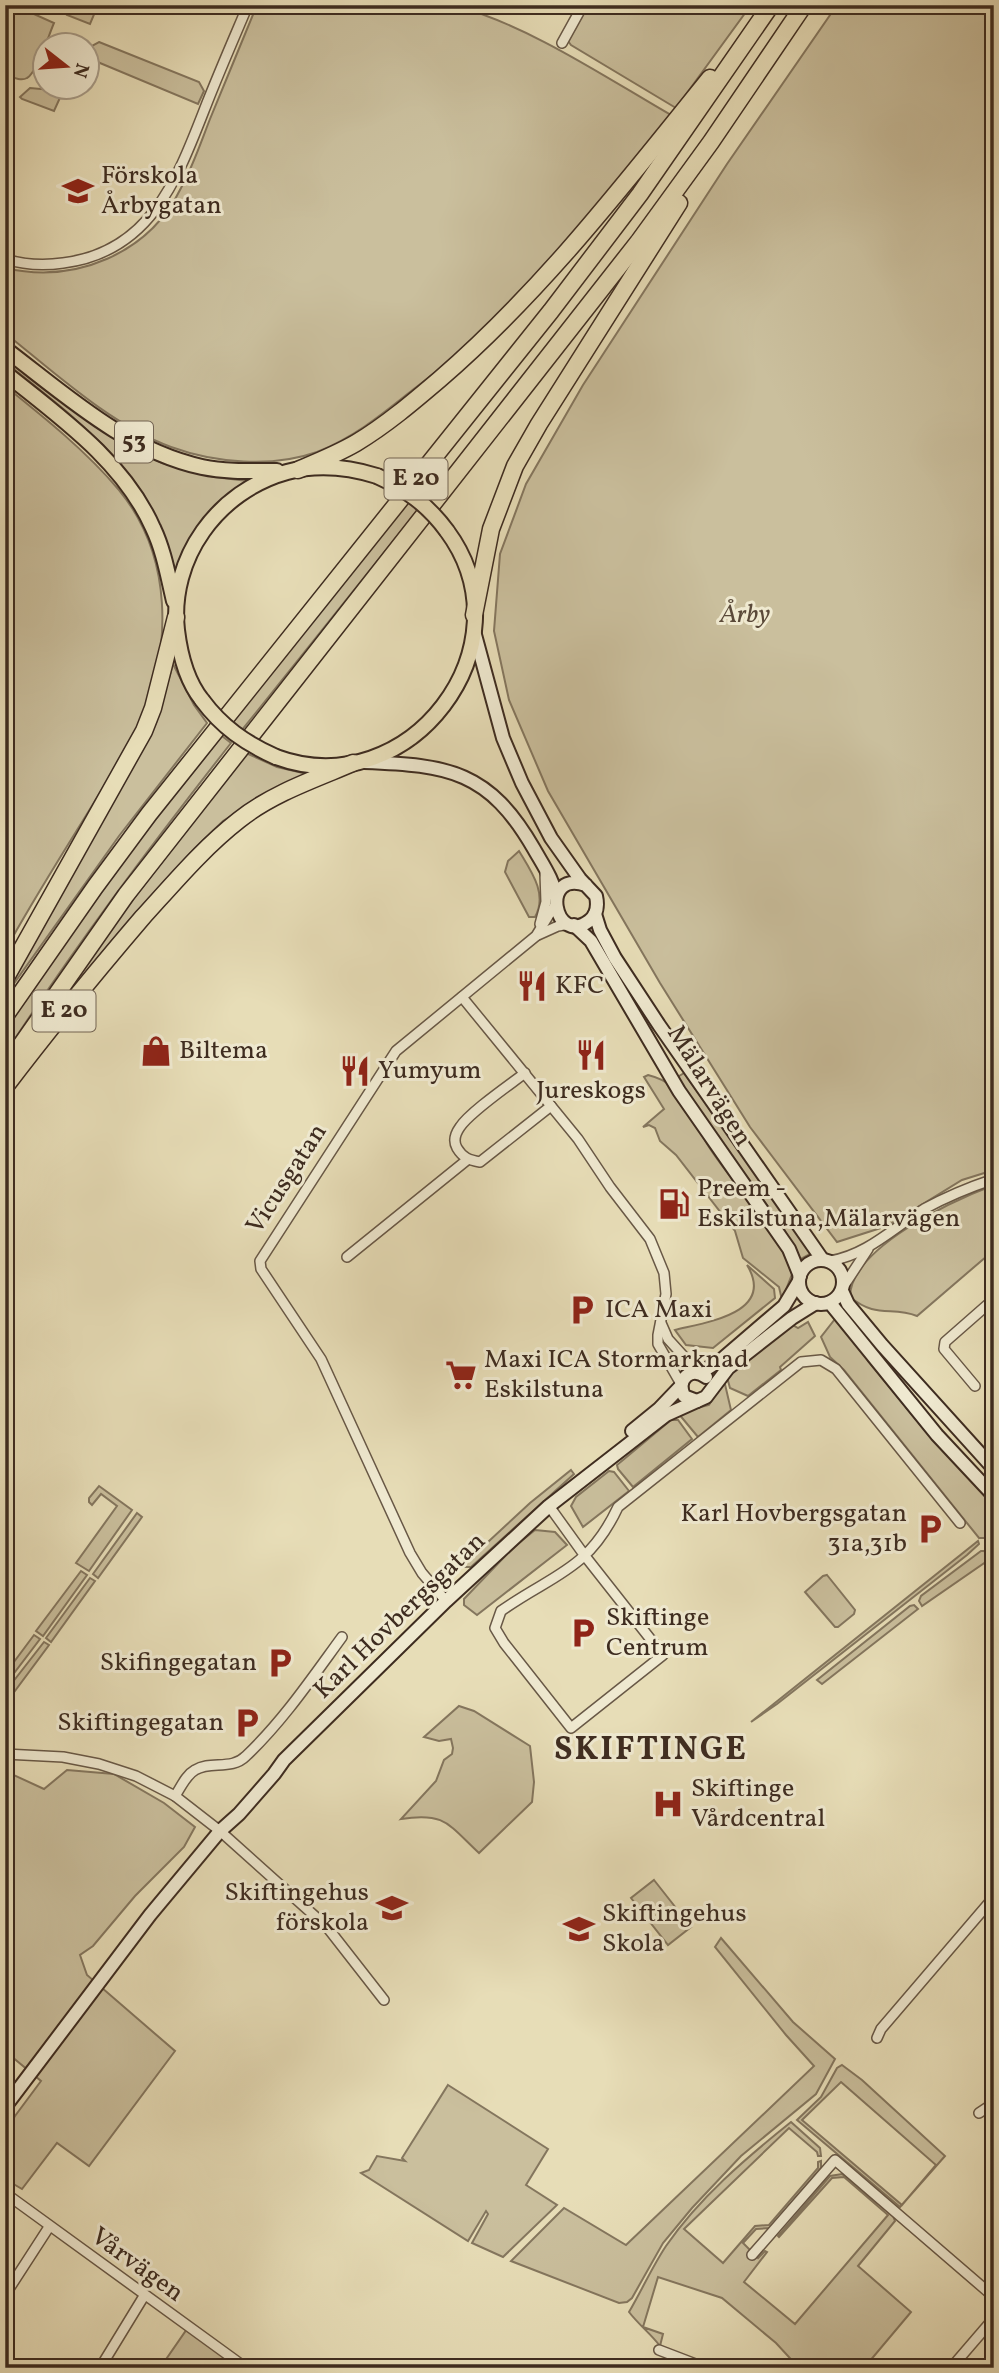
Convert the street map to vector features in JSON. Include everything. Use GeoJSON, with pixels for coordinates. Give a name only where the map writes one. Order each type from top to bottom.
{"type":"FeatureCollection","features":[{"type":"Feature","properties":{"kind":"highway","name":"E 20"},"geometry":{"type":"LineString","coordinates":[[293,471],[355,443],[388,422],[462,360],[512,312],[584,233],[770,5]]}},
{"type":"Feature","properties":{"kind":"highway","name":"E 20"},"geometry":{"type":"LineString","coordinates":[[5,1016],[80,906],[149,814],[551,311],[640,194],[770,5]]}},
{"type":"Feature","properties":{"kind":"highway","name":"E 20"},"geometry":{"type":"LineString","coordinates":[[5,1068],[125,895],[582,315],[711,142],[804,5]]}},
{"type":"Feature","properties":{"kind":"highway","name":"E 20"},"geometry":{"type":"LineString","coordinates":[[474,623],[491,529],[515,466],[699,171],[711,142]]}},
{"type":"Feature","properties":{"kind":"highway","name":"E 20"},"geometry":{"type":"LineString","coordinates":[[5,979],[144,731],[153,708],[176,612]]}},
{"type":"Feature","properties":{"kind":"highway","name":"E 20"},"geometry":{"type":"LineString","coordinates":[[5,1087],[57,1019],[125,938],[211,844],[268,800],[357,762]]}},
{"type":"Feature","properties":{"kind":"main road","name":"53"},"geometry":{"type":"LineString","coordinates":[[5,349],[93,416],[148,449],[202,467],[225,470],[293,471],[340,468],[377,476],[417,498],[447,531],[464,562],[472,590],[474,623],[470,655],[461,679],[446,704],[421,731],[389,752],[357,762],[320,766],[288,761],[232,733],[202,700],[186,670],[179,649],[176,612],[161,547],[152,526],[123,478],[76,431],[5,373]]}},
{"type":"Feature","properties":{"kind":"main road","name":"53"},"geometry":{"type":"LineString","coordinates":[[176,612],[185,563],[212,519],[233,498],[264,480],[293,471]]}},
{"type":"Feature","properties":{"kind":"main road"},"geometry":{"type":"LineString","coordinates":[[357,762],[417,764],[450,770],[471,781],[504,806],[524,832],[552,881],[561,918],[572,925],[584,923],[595,914],[596,896],[551,838],[522,783],[503,738],[474,623]]}},
{"type":"Feature","properties":{"kind":"main road"},"geometry":{"type":"LineString","coordinates":[[556,902],[562,889],[568,885],[586,885]]}},
{"type":"Feature","properties":{"kind":"main road","name":"Mälarvägen"},"geometry":{"type":"LineString","coordinates":[[595,914],[602,935],[652,1014],[753,1164],[826,1260]]}},
{"type":"Feature","properties":{"kind":"main road","name":"Mälarvägen"},"geometry":{"type":"LineString","coordinates":[[572,925],[591,941],[679,1091],[789,1249],[799,1278]]}},
{"type":"Feature","properties":{"kind":"main road"},"geometry":{"type":"LineString","coordinates":[[816,1303],[792,1318],[728,1368],[706,1397],[697,1401],[684,1396],[681,1385],[688,1374],[699,1372],[721,1360],[784,1306],[806,1265],[826,1260],[842,1273],[846,1301],[994,1469]]}},
{"type":"Feature","properties":{"kind":"main road"},"geometry":{"type":"LineString","coordinates":[[799,1278],[804,1297],[816,1303],[830,1303],[843,1289]]}},
{"type":"Feature","properties":{"kind":"main road"},"geometry":{"type":"LineString","coordinates":[[830,1303],[937,1436],[994,1496]]}},
{"type":"Feature","properties":{"kind":"main road"},"geometry":{"type":"LineString","coordinates":[[699,1372],[708,1378],[710,1391]]}},
{"type":"Feature","properties":{"kind":"main road","name":"Karl Hovbergsgatan"},"geometry":{"type":"LineString","coordinates":[[549,1506],[565,1486],[659,1409],[681,1385]]}},
{"type":"Feature","properties":{"kind":"main road","name":"Karl Hovbergsgatan"},"geometry":{"type":"LineString","coordinates":[[5,2107],[125,1947],[220,1831],[233,1808],[268,1769],[284,1760],[446,1601],[549,1506],[666,1415],[697,1401]]}},
{"type":"Feature","properties":{"kind":"street"},"geometry":{"type":"LineString","coordinates":[[5,259],[17,263],[45,265],[80,261],[114,248],[147,221],[173,184],[248,5]]}},
{"type":"Feature","properties":{"kind":"street"},"geometry":{"type":"LineString","coordinates":[[562,43],[583,5]]}},
{"type":"Feature","properties":{"kind":"street"},"geometry":{"type":"LineString","coordinates":[[536,936],[546,902],[544,866]]}},
{"type":"Feature","properties":{"kind":"street","name":"Vicusgatan"},"geometry":{"type":"LineString","coordinates":[[536,936],[556,902]]}},
{"type":"Feature","properties":{"kind":"street","name":"Vicusgatan"},"geometry":{"type":"LineString","coordinates":[[446,1601],[422,1573],[410,1553],[321,1359],[260,1264],[266,1249],[396,1051],[536,936],[558,926],[572,925]]}},
{"type":"Feature","properties":{"kind":"street"},"geometry":{"type":"LineString","coordinates":[[462,997],[551,1106],[650,1238],[664,1273],[666,1294],[658,1335],[659,1344],[681,1385]]}},
{"type":"Feature","properties":{"kind":"street"},"geometry":{"type":"LineString","coordinates":[[524,1073],[458,1130],[455,1143],[467,1160],[480,1162],[551,1106]]}},
{"type":"Feature","properties":{"kind":"street"},"geometry":{"type":"LineString","coordinates":[[347,1257],[467,1160]]}},
{"type":"Feature","properties":{"kind":"street"},"geometry":{"type":"LineString","coordinates":[[826,1260],[841,1259],[869,1247],[925,1209],[994,1179]]}},
{"type":"Feature","properties":{"kind":"street"},"geometry":{"type":"LineString","coordinates":[[843,1289],[869,1247]]}},
{"type":"Feature","properties":{"kind":"street"},"geometry":{"type":"LineString","coordinates":[[975,1386],[948,1356],[944,1349],[945,1342],[994,1299]]}},
{"type":"Feature","properties":{"kind":"street"},"geometry":{"type":"LineString","coordinates":[[661,1323],[668,1339],[699,1372]]}},
{"type":"Feature","properties":{"kind":"street"},"geometry":{"type":"LineString","coordinates":[[549,1506],[585,1556],[663,1654],[571,1728],[503,1643],[495,1628],[501,1611],[571,1569],[585,1556],[603,1536],[618,1507],[801,1362],[821,1360],[836,1369],[960,1523]]}},
{"type":"Feature","properties":{"kind":"street"},"geometry":{"type":"LineString","coordinates":[[175,1796],[194,1770],[208,1766],[228,1766],[244,1759],[283,1717],[342,1637]]}},
{"type":"Feature","properties":{"kind":"street"},"geometry":{"type":"LineString","coordinates":[[5,1754],[63,1756],[99,1764],[136,1776],[175,1796],[220,1831],[327,1927],[384,2000]]}},
{"type":"Feature","properties":{"kind":"street"},"geometry":{"type":"LineString","coordinates":[[877,2038],[881,2029],[923,1978],[994,1897]]}},
{"type":"Feature","properties":{"kind":"street"},"geometry":{"type":"LineString","coordinates":[[979,2113],[994,2103]]}},
{"type":"Feature","properties":{"kind":"street"},"geometry":{"type":"LineString","coordinates":[[752,2255],[835,2160],[994,2297]]}},
{"type":"Feature","properties":{"kind":"street","name":"Vårvägen"},"geometry":{"type":"LineString","coordinates":[[5,2193],[246,2368]]}},
{"type":"Feature","properties":{"kind":"street"},"geometry":{"type":"LineString","coordinates":[[5,2295],[49,2227]]}},
{"type":"Feature","properties":{"kind":"street"},"geometry":{"type":"LineString","coordinates":[[100,2368],[144,2296]]}},
{"type":"Feature","properties":{"kind":"street"},"geometry":{"type":"LineString","coordinates":[[951,2368],[994,2319]]}},
{"type":"Feature","properties":{"kind":"street"},"geometry":{"type":"LineString","coordinates":[[659,2350],[706,2368]]}},
{"type":"Feature","properties":{"kind":"green space"},"geometry":{"type":"Polygon","coordinates":[[[5,5],[14,5],[54,23],[50,32],[32,32],[31,75],[19,79],[5,74],[5,5]]]}},
{"type":"Feature","properties":{"kind":"green space"},"geometry":{"type":"Polygon","coordinates":[[[71,5],[98,5],[90,24],[67,15],[71,5]]]}},
{"type":"Feature","properties":{"kind":"green space"},"geometry":{"type":"Polygon","coordinates":[[[257,5],[457,6],[485,15],[540,40],[671,115],[559,250],[512,302],[459,353],[377,418],[342,440],[300,457],[244,462],[206,457],[171,447],[127,426],[84,397],[5,333],[5,268],[58,272],[83,267],[130,247],[150,231],[181,188],[257,5]]]}},
{"type":"Feature","properties":{"kind":"green space"},"geometry":{"type":"Polygon","coordinates":[[[588,5],[751,5],[676,108],[571,45],[568,41],[588,5]]]}},
{"type":"Feature","properties":{"kind":"green space","name":"Årby"},"geometry":{"type":"Polygon","coordinates":[[[837,5],[994,5],[994,1170],[962,1180],[887,1226],[837,1242],[750,1127],[660,983],[548,791],[509,700],[494,631],[500,554],[526,484],[583,385],[727,164],[837,5]]]}},
{"type":"Feature","properties":{"kind":"green space"},"geometry":{"type":"Polygon","coordinates":[[[102,43],[199,82],[204,91],[198,104],[102,64],[102,43]]]}},
{"type":"Feature","properties":{"kind":"green space"},"geometry":{"type":"Polygon","coordinates":[[[32,88],[32,102],[58,102],[54,111],[22,99],[20,97],[32,88]]]}},
{"type":"Feature","properties":{"kind":"green space"},"geometry":{"type":"Polygon","coordinates":[[[5,355],[127,447],[162,463],[214,477],[248,481],[225,499],[197,530],[178,569],[174,567],[163,533],[148,503],[130,476],[84,427],[5,362],[5,355]]]}},
{"type":"Feature","properties":{"kind":"green space"},"geometry":{"type":"Polygon","coordinates":[[[5,386],[79,448],[119,490],[137,516],[150,544],[158,573],[162,633],[151,693],[141,722],[124,755],[5,951],[5,386]]]}},
{"type":"Feature","properties":{"kind":"green space"},"geometry":{"type":"Polygon","coordinates":[[[409,501],[419,509],[242,730],[231,721],[409,501]]]}},
{"type":"Feature","properties":{"kind":"green space"},"geometry":{"type":"Polygon","coordinates":[[[173,664],[194,705],[207,723],[119,836],[5,996],[156,723],[173,664]]]}},
{"type":"Feature","properties":{"kind":"green space"},"geometry":{"type":"Polygon","coordinates":[[[222,736],[231,743],[115,896],[5,1054],[5,1030],[45,970],[137,843],[222,736]]]}},
{"type":"Feature","properties":{"kind":"green space"},"geometry":{"type":"Polygon","coordinates":[[[246,753],[304,775],[223,821],[125,925],[56,1009],[119,918],[246,753]]]}},
{"type":"Feature","properties":{"kind":"green space"},"geometry":{"type":"Polygon","coordinates":[[[519,851],[539,891],[539,908],[535,917],[529,917],[505,872],[508,861],[519,851]]]}},
{"type":"Feature","properties":{"kind":"green space"},"geometry":{"type":"Polygon","coordinates":[[[684,1073],[812,1253],[799,1260],[784,1229],[676,1078],[684,1073]]]}},
{"type":"Feature","properties":{"kind":"green space"},"geometry":{"type":"Polygon","coordinates":[[[648,1075],[667,1083],[678,1094],[709,1147],[776,1240],[792,1274],[782,1300],[779,1287],[743,1258],[735,1231],[676,1155],[660,1141],[655,1128],[649,1125],[643,1127],[664,1109],[644,1077],[648,1075]]]}},
{"type":"Feature","properties":{"kind":"green space"},"geometry":{"type":"Polygon","coordinates":[[[994,1185],[994,1250],[917,1316],[868,1308],[850,1297],[855,1279],[867,1261],[885,1244],[931,1214],[994,1185]]]}},
{"type":"Feature","properties":{"kind":"green space"},"geometry":{"type":"Polygon","coordinates":[[[747,1265],[774,1289],[775,1298],[713,1348],[686,1345],[675,1330],[719,1319],[745,1305],[752,1294],[754,1281],[747,1265]]]}},
{"type":"Feature","properties":{"kind":"green space"},"geometry":{"type":"Polygon","coordinates":[[[835,1319],[928,1434],[994,1504],[994,1531],[984,1538],[979,1538],[844,1370],[830,1357],[821,1337],[835,1319]]]}},
{"type":"Feature","properties":{"kind":"green space"},"geometry":{"type":"Polygon","coordinates":[[[808,1322],[815,1336],[780,1367],[781,1370],[748,1396],[730,1388],[727,1377],[791,1324],[798,1328],[808,1322]]]}},
{"type":"Feature","properties":{"kind":"green space"},"geometry":{"type":"Polygon","coordinates":[[[724,1380],[731,1410],[698,1437],[678,1413],[709,1405],[724,1380]]]}},
{"type":"Feature","properties":{"kind":"green space"},"geometry":{"type":"Polygon","coordinates":[[[671,1420],[678,1420],[692,1439],[633,1487],[617,1465],[671,1420]]]}},
{"type":"Feature","properties":{"kind":"green space"},"geometry":{"type":"Polygon","coordinates":[[[571,1470],[574,1474],[471,1567],[461,1567],[530,1503],[571,1470]]]}},
{"type":"Feature","properties":{"kind":"green space"},"geometry":{"type":"Polygon","coordinates":[[[609,1471],[614,1472],[629,1491],[583,1527],[571,1506],[576,1497],[609,1471]]]}},
{"type":"Feature","properties":{"kind":"green space"},"geometry":{"type":"Polygon","coordinates":[[[99,1486],[132,1510],[89,1571],[76,1563],[117,1506],[101,1494],[92,1505],[89,1502],[89,1498],[99,1486]]]}},
{"type":"Feature","properties":{"kind":"green space"},"geometry":{"type":"Polygon","coordinates":[[[137,1513],[142,1517],[98,1578],[93,1574],[137,1513]]]}},
{"type":"Feature","properties":{"kind":"green space"},"geometry":{"type":"Polygon","coordinates":[[[535,1530],[555,1532],[567,1545],[477,1615],[464,1605],[464,1599],[514,1547],[535,1530]]]}},
{"type":"Feature","properties":{"kind":"green space"},"geometry":{"type":"Polygon","coordinates":[[[978,1541],[979,1544],[967,1555],[751,1722],[978,1541]]]}},
{"type":"Feature","properties":{"kind":"green space"},"geometry":{"type":"Polygon","coordinates":[[[981,1551],[990,1559],[922,1606],[919,1601],[921,1596],[981,1551]]]}},
{"type":"Feature","properties":{"kind":"green space"},"geometry":{"type":"Polygon","coordinates":[[[81,1571],[87,1575],[43,1636],[36,1631],[81,1571]]]}},
{"type":"Feature","properties":{"kind":"green space"},"geometry":{"type":"Polygon","coordinates":[[[827,1575],[855,1610],[854,1614],[838,1627],[835,1627],[805,1592],[827,1575]]]}},
{"type":"Feature","properties":{"kind":"green space"},"geometry":{"type":"Polygon","coordinates":[[[90,1578],[95,1581],[51,1642],[46,1638],[90,1578]]]}},
{"type":"Feature","properties":{"kind":"green space"},"geometry":{"type":"Polygon","coordinates":[[[914,1605],[918,1609],[822,1684],[817,1680],[910,1606],[914,1605]]]}},
{"type":"Feature","properties":{"kind":"green space"},"geometry":{"type":"Polygon","coordinates":[[[34,1635],[40,1639],[5,1685],[5,1674],[34,1635]]]}},
{"type":"Feature","properties":{"kind":"green space"},"geometry":{"type":"Polygon","coordinates":[[[44,1642],[49,1645],[12,1695],[13,1747],[7,1738],[5,1692],[44,1642]]]}},
{"type":"Feature","properties":{"kind":"green space"},"geometry":{"type":"Polygon","coordinates":[[[459,1706],[474,1711],[530,1746],[534,1782],[532,1802],[479,1853],[445,1822],[427,1817],[401,1819],[436,1781],[444,1760],[452,1754],[451,1739],[439,1741],[424,1737],[459,1706]]]}},
{"type":"Feature","properties":{"kind":"green space"},"geometry":{"type":"Polygon","coordinates":[[[67,1770],[114,1774],[164,1803],[195,1827],[184,1847],[135,1896],[93,1946],[80,1955],[87,1975],[175,2051],[89,2166],[57,2143],[22,2189],[5,2179],[5,2133],[41,2081],[5,2051],[5,1771],[44,1789],[67,1770]]]}},
{"type":"Feature","properties":{"kind":"green space"},"geometry":{"type":"Polygon","coordinates":[[[654,1880],[691,1927],[668,1945],[631,1898],[654,1880]]]}},
{"type":"Feature","properties":{"kind":"green space"},"geometry":{"type":"Polygon","coordinates":[[[721,1938],[793,2022],[835,2059],[816,2094],[741,2156],[692,2208],[663,2243],[632,2298],[627,2302],[619,2303],[511,2261],[564,2208],[626,2245],[814,2066],[715,1947],[721,1938]]]}},
{"type":"Feature","properties":{"kind":"green space"},"geometry":{"type":"Polygon","coordinates":[[[842,2065],[862,2080],[945,2156],[908,2198],[936,2165],[841,2082],[802,2120],[902,2205],[900,2207],[797,2120],[821,2097],[837,2068],[842,2065]]]}},
{"type":"Feature","properties":{"kind":"green space"},"geometry":{"type":"Polygon","coordinates":[[[448,2085],[548,2149],[526,2185],[557,2205],[503,2257],[472,2243],[488,2214],[486,2211],[468,2241],[361,2173],[369,2170],[377,2156],[405,2161],[402,2158],[448,2085]]]}},
{"type":"Feature","properties":{"kind":"green space"},"geometry":{"type":"Polygon","coordinates":[[[791,2122],[820,2148],[821,2156],[789,2128],[684,2229],[723,2263],[755,2226],[769,2225],[821,2161],[821,2168],[770,2228],[756,2229],[743,2243],[758,2258],[767,2252],[744,2282],[795,2324],[888,2215],[844,2177],[832,2178],[778,2236],[830,2176],[842,2174],[893,2216],[895,2221],[858,2266],[911,2312],[864,2368],[799,2368],[776,2343],[722,2298],[658,2277],[643,2327],[663,2334],[660,2346],[629,2312],[656,2262],[679,2228],[708,2195],[740,2164],[791,2122]]]}},
{"type":"Feature","properties":{"kind":"green space"},"geometry":{"type":"Polygon","coordinates":[[[187,2329],[235,2363],[232,2368],[160,2368],[187,2329]]]}},
{"type":"Feature","properties":{"kind":"place","name":"Förskola Årbygatan"},"geometry":{"type":"Point","coordinates":[78,191]}},
{"type":"Feature","properties":{"kind":"place","name":"KFC"},"geometry":{"type":"Point","coordinates":[532,986]}},
{"type":"Feature","properties":{"kind":"place","name":"Biltema"},"geometry":{"type":"Point","coordinates":[156,1051]}},
{"type":"Feature","properties":{"kind":"place","name":"Jureskogs"},"geometry":{"type":"Point","coordinates":[591,1055]}},
{"type":"Feature","properties":{"kind":"place","name":"Yumyum"},"geometry":{"type":"Point","coordinates":[355,1071]}},
{"type":"Feature","properties":{"kind":"place","name":"Preem - Eskilstuna,Mälarvägen"},"geometry":{"type":"Point","coordinates":[674,1204]}},
{"type":"Feature","properties":{"kind":"place","name":"ICA Maxi"},"geometry":{"type":"Point","coordinates":[582,1310]}},
{"type":"Feature","properties":{"kind":"place","name":"Maxi ICA Stormarknad Eskilstuna"},"geometry":{"type":"Point","coordinates":[461,1375]}},
{"type":"Feature","properties":{"kind":"place","name":"Karl Hovbergsgatan 31a,31b"},"geometry":{"type":"Point","coordinates":[930,1529]}},
{"type":"Feature","properties":{"kind":"place","name":"Skiftinge Centrum"},"geometry":{"type":"Point","coordinates":[583,1633]}},
{"type":"Feature","properties":{"kind":"place","name":"Skifingegatan"},"geometry":{"type":"Point","coordinates":[280,1663]}},
{"type":"Feature","properties":{"kind":"place","name":"Skiftingegatan"},"geometry":{"type":"Point","coordinates":[247,1723]}},
{"type":"Feature","properties":{"kind":"place","name":"Skiftinge Vårdcentral"},"geometry":{"type":"Point","coordinates":[668,1804]}},
{"type":"Feature","properties":{"kind":"place","name":"Skiftingehus förskola"},"geometry":{"type":"Point","coordinates":[392,1908]}},
{"type":"Feature","properties":{"kind":"place","name":"Skiftingehus Skola"},"geometry":{"type":"Point","coordinates":[579,1929]}},
{"type":"Feature","properties":{"kind":"district","name":"SKIFTINGE"},"geometry":{"type":"Point","coordinates":[651,1751]}}]}
